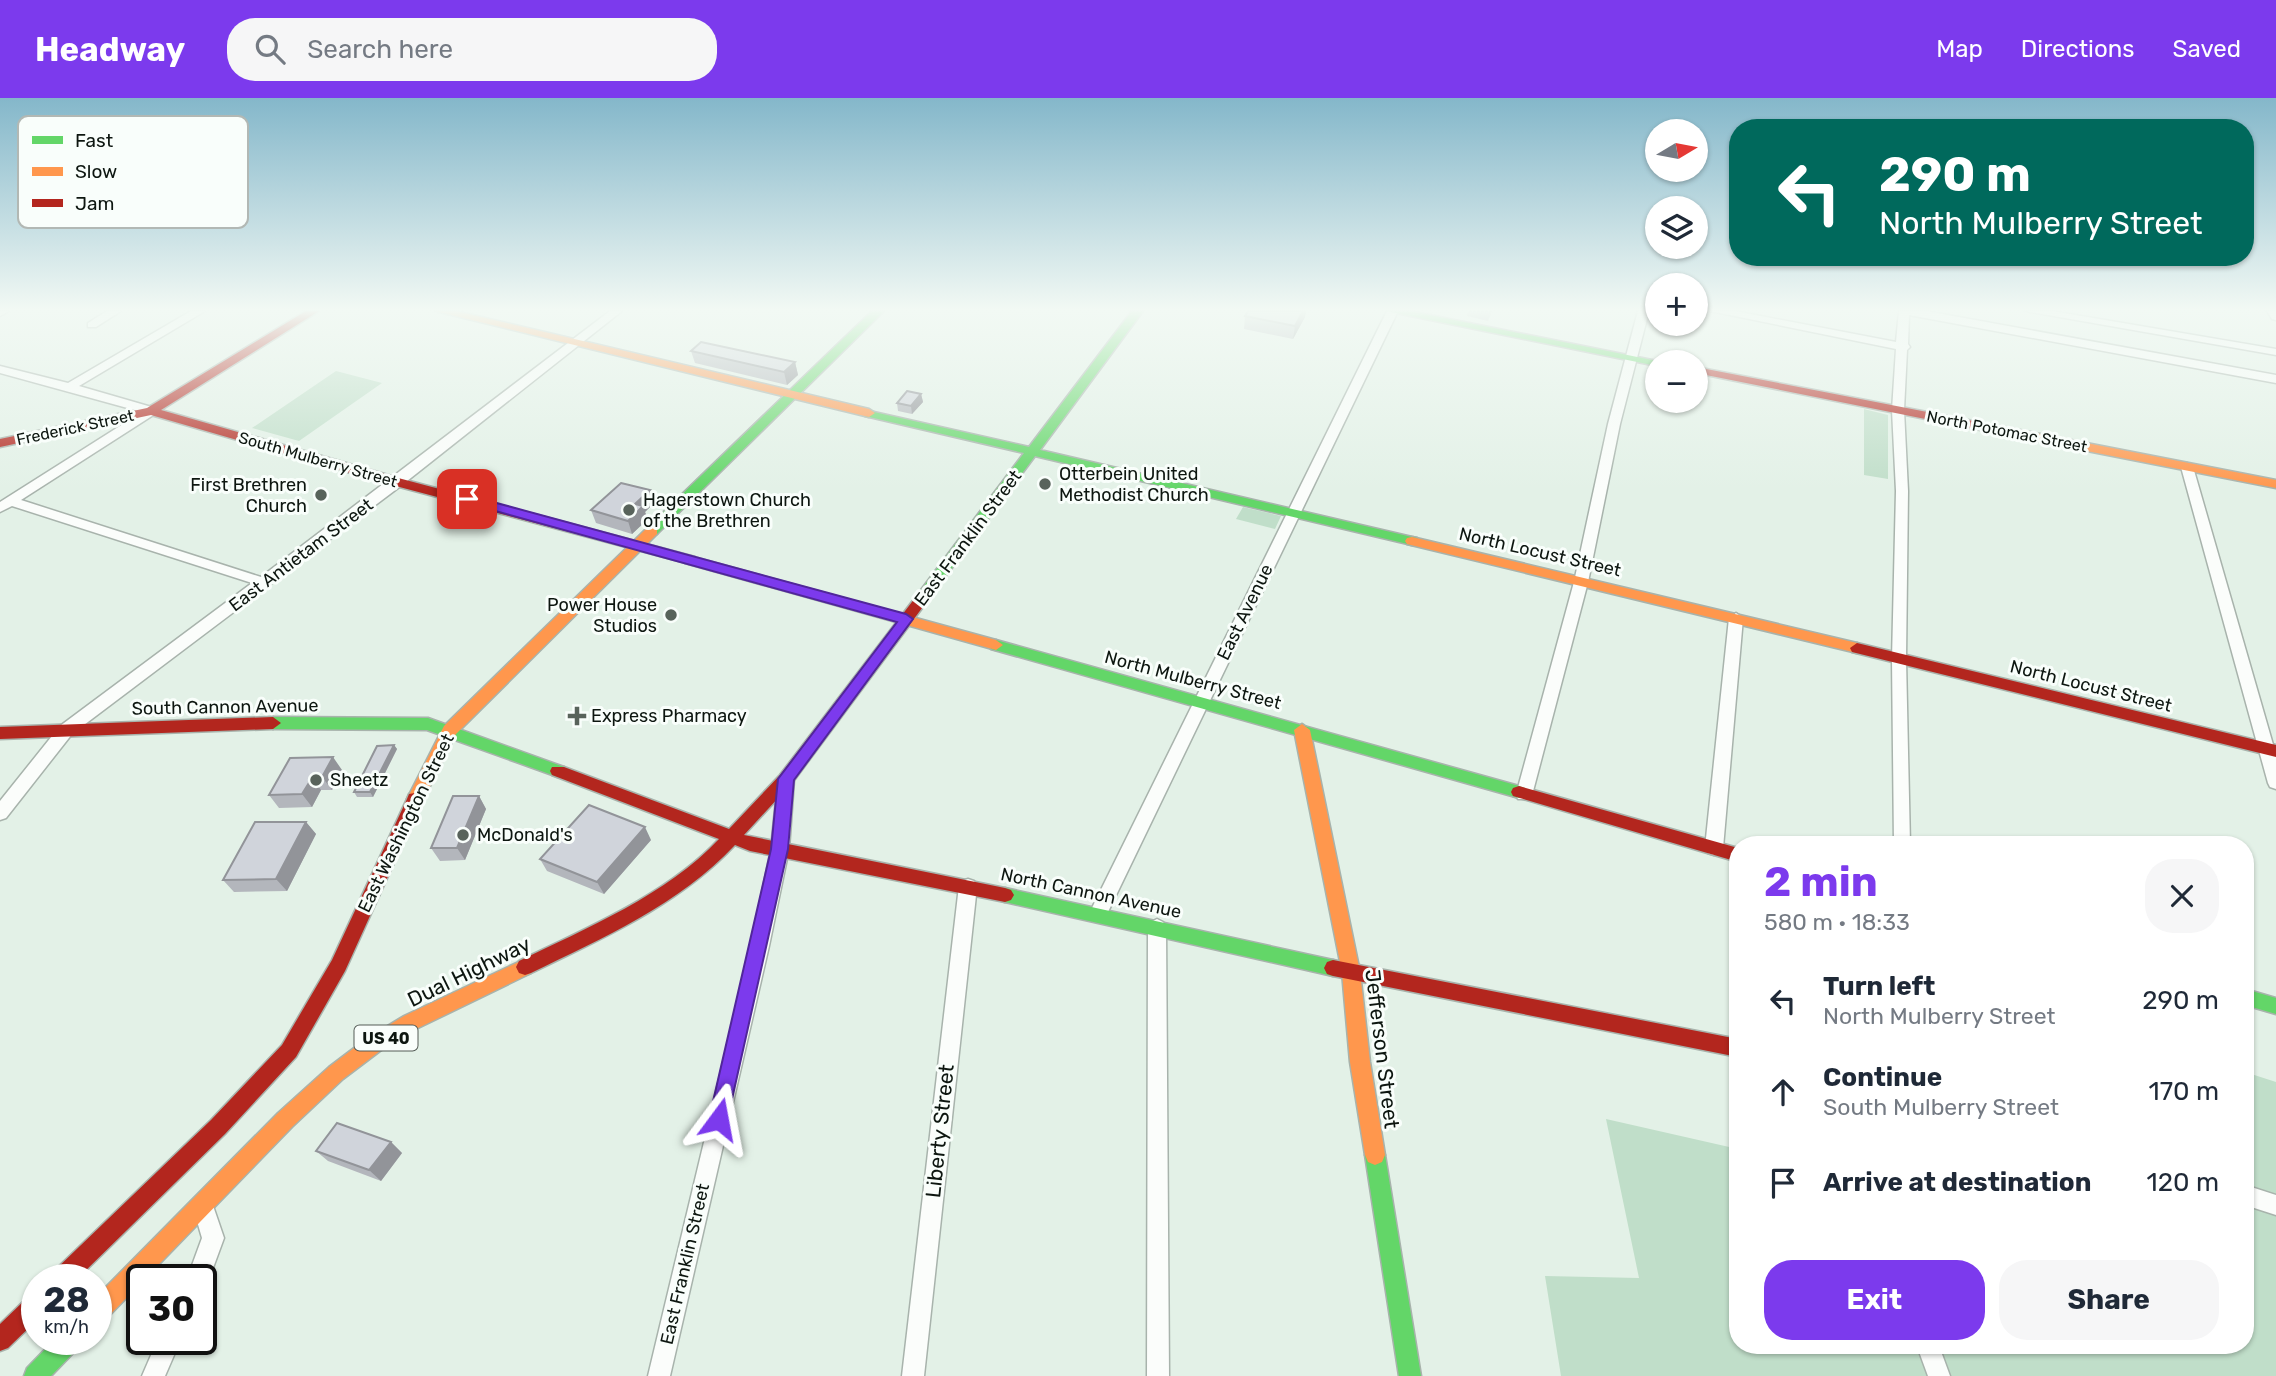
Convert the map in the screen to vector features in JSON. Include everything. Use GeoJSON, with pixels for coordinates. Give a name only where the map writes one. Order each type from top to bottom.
{"type":"FeatureCollection","features":[{"type":"Feature","properties":{"kind":"main road"},"geometry":{"type":"LineString","coordinates":[[150,411],[217,371]]}},
{"type":"Feature","properties":{"kind":"main road","name":"North Locust Street"},"geometry":{"type":"LineString","coordinates":[[689,371],[1736,618],[2271,750]]}},
{"type":"Feature","properties":{"kind":"main road","name":"East Washington Street"},"geometry":{"type":"LineString","coordinates":[[77,1264],[289,1051],[314,1012],[338,965],[409,810],[450,730],[818,371]]}},
{"type":"Feature","properties":{"kind":"main road","name":"East Franklin Street"},"geometry":{"type":"LineString","coordinates":[[786,779],[1094,371]]}},
{"type":"Feature","properties":{"kind":"main road","name":"North Potomac Street"},"geometry":{"type":"LineString","coordinates":[[1708,372],[2276,484]]}},
{"type":"Feature","properties":{"kind":"main road","name":"Frederick Street"},"geometry":{"type":"LineString","coordinates":[[0,443],[150,411]]}},
{"type":"Feature","properties":{"kind":"main road","name":"South Mulberry Street"},"geometry":{"type":"LineString","coordinates":[[150,411],[397,482],[637,545]]}},
{"type":"Feature","properties":{"kind":"main road","name":"North Mulberry Street"},"geometry":{"type":"LineString","coordinates":[[637,545],[1729,852]]}},
{"type":"Feature","properties":{"kind":"main road","name":"South Cannon Avenue"},"geometry":{"type":"LineString","coordinates":[[0,733],[272,723],[428,724],[450,730]]}},
{"type":"Feature","properties":{"kind":"main road","name":"North Cannon Avenue"},"geometry":{"type":"LineString","coordinates":[[450,730],[734,839],[1098,914],[1351,972],[1729,1046]]}},
{"type":"Feature","properties":{"kind":"main road","name":"Jefferson Street"},"geometry":{"type":"LineString","coordinates":[[1301,730],[1351,972],[1360,1062],[1410,1376]]}},
{"type":"Feature","properties":{"kind":"main road","name":"Dual Highway"},"geometry":{"type":"LineString","coordinates":[[112,1297],[303,1101],[342,1067],[416,1020],[594,933],[688,878],[734,839],[786,779]]}},
{"type":"Feature","properties":{"kind":"main road"},"geometry":{"type":"LineString","coordinates":[[2254,1000],[2276,1006]]}},
{"type":"Feature","properties":{"kind":"main road"},"geometry":{"type":"LineString","coordinates":[[0,1340],[21,1320]]}},
{"type":"Feature","properties":{"kind":"main road"},"geometry":{"type":"LineString","coordinates":[[35,1376],[55,1355]]}},
{"type":"Feature","properties":{"kind":"street","name":"South Mulberry Street"},"geometry":{"type":"LineString","coordinates":[[6,371],[150,411]]}},
{"type":"Feature","properties":{"kind":"street"},"geometry":{"type":"LineString","coordinates":[[70,387],[98,371]]}},
{"type":"Feature","properties":{"kind":"street","name":"East Antietam Street"},"geometry":{"type":"LineString","coordinates":[[0,813],[66,730],[541,371]]}},
{"type":"Feature","properties":{"kind":"street","name":"East Avenue"},"geometry":{"type":"LineString","coordinates":[[1098,914],[1363,371]]}},
{"type":"Feature","properties":{"kind":"street"},"geometry":{"type":"LineString","coordinates":[[1524,795],[1581,582],[1628,371]]}},
{"type":"Feature","properties":{"kind":"street"},"geometry":{"type":"LineString","coordinates":[[1901,371],[1898,410],[1902,491],[1899,659],[1902,836]]}},
{"type":"Feature","properties":{"kind":"street"},"geometry":{"type":"LineString","coordinates":[[2230,371],[2276,379]]}},
{"type":"Feature","properties":{"kind":"street"},"geometry":{"type":"LineString","coordinates":[[6,505],[150,411]]}},
{"type":"Feature","properties":{"kind":"street"},"geometry":{"type":"LineString","coordinates":[[2187,467],[2271,750],[2276,783]]}},
{"type":"Feature","properties":{"kind":"street"},"geometry":{"type":"LineString","coordinates":[[6,505],[263,582]]}},
{"type":"Feature","properties":{"kind":"street"},"geometry":{"type":"LineString","coordinates":[[1714,848],[1736,618]]}},
{"type":"Feature","properties":{"kind":"street","name":"East Franklin Street"},"geometry":{"type":"LineString","coordinates":[[659,1376],[760,946],[780,849],[786,779]]}},
{"type":"Feature","properties":{"kind":"street","name":"Liberty Street"},"geometry":{"type":"LineString","coordinates":[[913,1376],[968,886]]}},
{"type":"Feature","properties":{"kind":"street"},"geometry":{"type":"LineString","coordinates":[[1157,927],[1158,1376]]}},
{"type":"Feature","properties":{"kind":"street"},"geometry":{"type":"LineString","coordinates":[[2254,1198],[2276,1205]]}},
{"type":"Feature","properties":{"kind":"street"},"geometry":{"type":"LineString","coordinates":[[203,1204],[213,1238],[203,1264]]}},
{"type":"Feature","properties":{"kind":"street"},"geometry":{"type":"LineString","coordinates":[[1931,1354],[1939,1376]]}},
{"type":"Feature","properties":{"kind":"street"},"geometry":{"type":"LineString","coordinates":[[153,1376],[163,1355]]}},
{"type":"Feature","properties":{"kind":"green space"},"geometry":{"type":"Polygon","coordinates":[[[336,371],[382,383],[299,441],[252,428],[336,371]]]}},
{"type":"Feature","properties":{"kind":"green space"},"geometry":{"type":"Polygon","coordinates":[[[1864,409],[1888,415],[1888,479],[1864,475],[1864,409]]]}},
{"type":"Feature","properties":{"kind":"green space"},"geometry":{"type":"Polygon","coordinates":[[[1243,507],[1281,516],[1275,529],[1236,519],[1243,507]]]}},
{"type":"Feature","properties":{"kind":"green space"},"geometry":{"type":"Polygon","coordinates":[[[2254,1075],[2276,1082],[2276,1376],[1561,1376],[1545,1276],[1639,1278],[1606,1119],[1729,1147],[1729,1354],[2254,1354],[2254,1075]]]}},
{"type":"Feature","properties":{"kind":"building"},"geometry":{"type":"Polygon","coordinates":[[[907,391],[921,394],[911,406],[897,403],[907,391]]]}},
{"type":"Feature","properties":{"kind":"building"},"geometry":{"type":"Polygon","coordinates":[[[621,483],[650,490],[635,504],[643,506],[628,521],[591,510],[621,483]]]}},
{"type":"Feature","properties":{"kind":"building","name":"Sheetz"},"geometry":{"type":"Polygon","coordinates":[[[394,745],[370,792],[354,792],[377,746],[394,745]]]}},
{"type":"Feature","properties":{"kind":"building"},"geometry":{"type":"Polygon","coordinates":[[[333,757],[322,777],[312,778],[302,794],[269,795],[290,758],[333,757]]]}},
{"type":"Feature","properties":{"kind":"building"},"geometry":{"type":"Polygon","coordinates":[[[453,796],[479,796],[457,848],[431,848],[453,796]]]}},
{"type":"Feature","properties":{"kind":"building"},"geometry":{"type":"Polygon","coordinates":[[[589,805],[645,827],[597,882],[540,859],[589,805]]]}},
{"type":"Feature","properties":{"kind":"building"},"geometry":{"type":"Polygon","coordinates":[[[255,822],[306,822],[276,879],[223,880],[255,822]]]}},
{"type":"Feature","properties":{"kind":"building"},"geometry":{"type":"Polygon","coordinates":[[[337,1123],[391,1142],[369,1170],[316,1151],[337,1123]]]}},
{"type":"Feature","properties":{"kind":"traffic: fast"},"geometry":{"type":"LineString","coordinates":[[652,531],[817,371]]}},
{"type":"Feature","properties":{"kind":"traffic: fast"},"geometry":{"type":"LineString","coordinates":[[923,597],[1093,371]]}},
{"type":"Feature","properties":{"kind":"traffic: fast"},"geometry":{"type":"LineString","coordinates":[[869,413],[1412,541]]}},
{"type":"Feature","properties":{"kind":"traffic: fast"},"geometry":{"type":"LineString","coordinates":[[996,645],[1519,792]]}},
{"type":"Feature","properties":{"kind":"traffic: fast"},"geometry":{"type":"LineString","coordinates":[[273,723],[428,724],[558,771]]}},
{"type":"Feature","properties":{"kind":"traffic: fast"},"geometry":{"type":"LineString","coordinates":[[1005,895],[1333,968]]}},
{"type":"Feature","properties":{"kind":"traffic: fast"},"geometry":{"type":"LineString","coordinates":[[2254,1000],[2276,1006]]}},
{"type":"Feature","properties":{"kind":"traffic: fast"},"geometry":{"type":"LineString","coordinates":[[1375,1155],[1410,1376]]}},
{"type":"Feature","properties":{"kind":"traffic: fast"},"geometry":{"type":"LineString","coordinates":[[35,1376],[55,1355]]}},
{"type":"Feature","properties":{"kind":"traffic: slow"},"geometry":{"type":"LineString","coordinates":[[691,371],[869,413]]}},
{"type":"Feature","properties":{"kind":"traffic: slow"},"geometry":{"type":"LineString","coordinates":[[2035,437],[2276,484]]}},
{"type":"Feature","properties":{"kind":"traffic: slow"},"geometry":{"type":"LineString","coordinates":[[415,799],[450,730],[652,531]]}},
{"type":"Feature","properties":{"kind":"traffic: slow"},"geometry":{"type":"LineString","coordinates":[[1412,541],[1857,648]]}},
{"type":"Feature","properties":{"kind":"traffic: slow"},"geometry":{"type":"LineString","coordinates":[[690,560],[996,645]]}},
{"type":"Feature","properties":{"kind":"traffic: slow"},"geometry":{"type":"LineString","coordinates":[[1302,730],[1351,972],[1360,1062],[1375,1155]]}},
{"type":"Feature","properties":{"kind":"traffic: slow"},"geometry":{"type":"LineString","coordinates":[[112,1297],[285,1120],[336,1073],[373,1045],[411,1022],[525,967]]}},
{"type":"Feature","properties":{"kind":"traffic: jam"},"geometry":{"type":"LineString","coordinates":[[0,443],[151,411],[217,371]]}},
{"type":"Feature","properties":{"kind":"traffic: jam"},"geometry":{"type":"LineString","coordinates":[[1708,372],[2035,437]]}},
{"type":"Feature","properties":{"kind":"traffic: jam"},"geometry":{"type":"LineString","coordinates":[[151,411],[397,482],[690,560]]}},
{"type":"Feature","properties":{"kind":"traffic: jam"},"geometry":{"type":"LineString","coordinates":[[525,967],[614,924],[653,901],[716,854],[786,779],[923,597]]}},
{"type":"Feature","properties":{"kind":"traffic: jam"},"geometry":{"type":"LineString","coordinates":[[1857,648],[2276,751]]}},
{"type":"Feature","properties":{"kind":"traffic: jam"},"geometry":{"type":"LineString","coordinates":[[0,733],[273,723]]}},
{"type":"Feature","properties":{"kind":"traffic: jam"},"geometry":{"type":"LineString","coordinates":[[558,771],[750,844],[1005,895]]}},
{"type":"Feature","properties":{"kind":"traffic: jam"},"geometry":{"type":"LineString","coordinates":[[1519,792],[1729,852]]}},
{"type":"Feature","properties":{"kind":"traffic: jam"},"geometry":{"type":"LineString","coordinates":[[77,1264],[218,1127],[289,1051],[339,965],[415,799]]}},
{"type":"Feature","properties":{"kind":"traffic: jam"},"geometry":{"type":"LineString","coordinates":[[1333,968],[1729,1046]]}},
{"type":"Feature","properties":{"kind":"traffic: jam"},"geometry":{"type":"LineString","coordinates":[[0,1340],[21,1320]]}},
{"type":"Feature","properties":{"kind":"place","name":"Otterbein United Methodist Church"},"geometry":{"type":"Point","coordinates":[1045,484]}},
{"type":"Feature","properties":{"kind":"place","name":"First Brethren Church"},"geometry":{"type":"Point","coordinates":[321,495]}},
{"type":"Feature","properties":{"kind":"place","name":"Hagerstown Church of the Brethren"},"geometry":{"type":"Point","coordinates":[629,510]}},
{"type":"Feature","properties":{"kind":"place","name":"Power House Studios"},"geometry":{"type":"Point","coordinates":[671,615]}},
{"type":"Feature","properties":{"kind":"place","name":"Express Pharmacy"},"geometry":{"type":"Point","coordinates":[577,716]}},
{"type":"Feature","properties":{"kind":"place","name":"Sheetz"},"geometry":{"type":"Point","coordinates":[316,780]}},
{"type":"Feature","properties":{"kind":"place","name":"McDonald's"},"geometry":{"type":"Point","coordinates":[463,835]}},
{"type":"Feature","properties":{"kind":"route"},"geometry":{"type":"LineString","coordinates":[[467,499],[906,619],[786,779],[780,849],[719,1119]]}}]}
